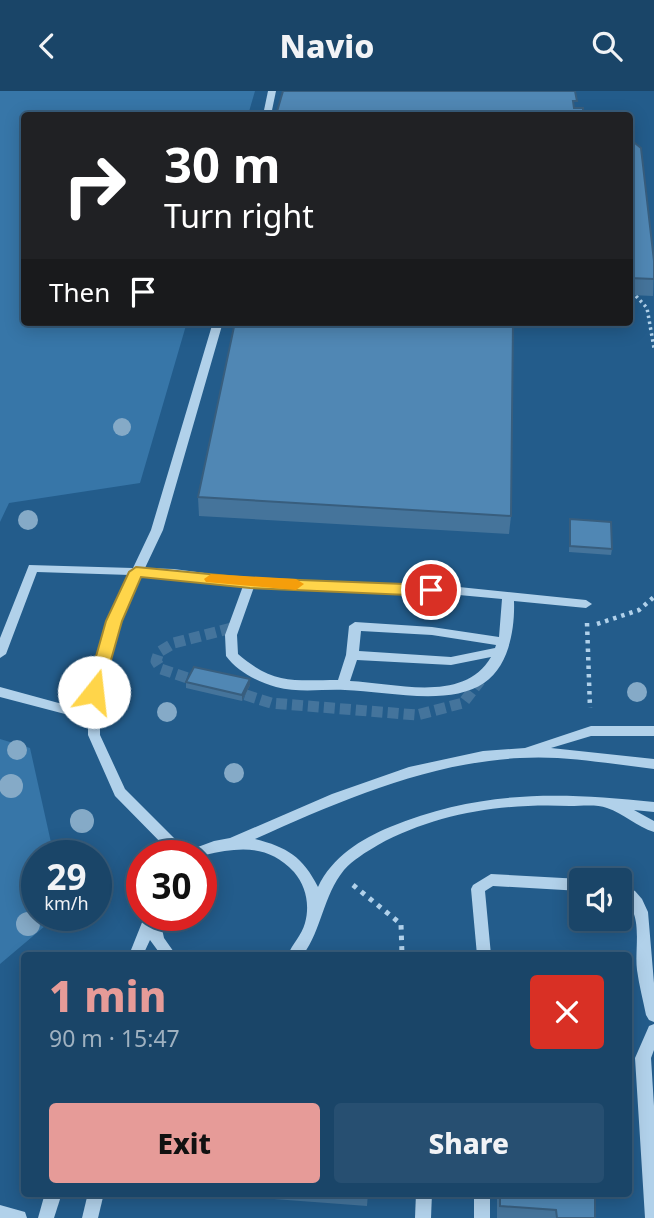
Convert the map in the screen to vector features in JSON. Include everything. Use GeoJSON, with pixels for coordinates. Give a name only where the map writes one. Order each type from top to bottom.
{"type":"FeatureCollection","features":[{"type":"Feature","properties":{"kind":"street"},"geometry":{"type":"LineString","coordinates":[[268,112],[272,91]]}},
{"type":"Feature","properties":{"kind":"street"},"geometry":{"type":"LineString","coordinates":[[167,840],[120,792],[94,735],[94,692],[114,621],[157,530],[218,326]]}},
{"type":"Feature","properties":{"kind":"street"},"geometry":{"type":"LineString","coordinates":[[0,654],[33,568],[136,572],[250,583],[459,591],[586,604]]}},
{"type":"Feature","properties":{"kind":"street"},"geometry":{"type":"LineString","coordinates":[[250,583],[232,635],[232,656],[260,677],[285,685],[344,684],[435,690],[459,688],[480,681],[502,646],[510,624],[508,597]]}},
{"type":"Feature","properties":{"kind":"street"},"geometry":{"type":"LineString","coordinates":[[344,684],[352,655],[355,626],[432,631],[502,646]]}},
{"type":"Feature","properties":{"kind":"street"},"geometry":{"type":"LineString","coordinates":[[352,655],[451,661],[502,646]]}},
{"type":"Feature","properties":{"kind":"street"},"geometry":{"type":"LineString","coordinates":[[0,692],[93,717]]}},
{"type":"Feature","properties":{"kind":"street"},"geometry":{"type":"LineString","coordinates":[[523,752],[591,731],[654,731]]}},
{"type":"Feature","properties":{"kind":"street"},"geometry":{"type":"LineString","coordinates":[[233,843],[387,778],[472,757],[523,752],[654,764]]}},
{"type":"Feature","properties":{"kind":"street"},"geometry":{"type":"LineString","coordinates":[[298,952],[314,926],[329,879],[362,847],[398,828],[454,811],[513,801],[606,802],[654,807]]}},
{"type":"Feature","properties":{"kind":"street"},"geometry":{"type":"LineString","coordinates":[[606,802],[654,827]]}},
{"type":"Feature","properties":{"kind":"street"},"geometry":{"type":"LineString","coordinates":[[217,845],[233,843],[259,845],[282,854],[301,869],[313,888],[317,910]]}},
{"type":"Feature","properties":{"kind":"street"},"geometry":{"type":"LineString","coordinates":[[484,952],[478,889],[482,885],[491,880],[569,884]]}},
{"type":"Feature","properties":{"kind":"street"},"geometry":{"type":"LineString","coordinates":[[632,897],[639,904],[643,921],[645,978],[654,1015]]}},
{"type":"Feature","properties":{"kind":"street"},"geometry":{"type":"LineString","coordinates":[[137,952],[146,931]]}},
{"type":"Feature","properties":{"kind":"street"},"geometry":{"type":"LineString","coordinates":[[155,931],[157,940],[167,952]]}},
{"type":"Feature","properties":{"kind":"street"},"geometry":{"type":"LineString","coordinates":[[653,1218],[643,1058],[654,1031]]}},
{"type":"Feature","properties":{"kind":"street"},"geometry":{"type":"LineString","coordinates":[[46,1218],[53,1197]]}},
{"type":"Feature","properties":{"kind":"street"},"geometry":{"type":"LineString","coordinates":[[90,1218],[95,1197]]}},
{"type":"Feature","properties":{"kind":"street"},"geometry":{"type":"LineString","coordinates":[[423,1218],[424,1197]]}},
{"type":"Feature","properties":{"kind":"street"},"geometry":{"type":"LineString","coordinates":[[482,1197],[482,1218]]}},
{"type":"Feature","properties":{"kind":"street"},"geometry":{"type":"LineString","coordinates":[[0,1213],[19,1218]]}},
{"type":"Feature","properties":{"kind":"path"},"geometry":{"type":"LineString","coordinates":[[636,296],[647,308],[654,348]]}},
{"type":"Feature","properties":{"kind":"path"},"geometry":{"type":"LineString","coordinates":[[587,625],[612,621],[639,610],[654,597]]}},
{"type":"Feature","properties":{"kind":"path"},"geometry":{"type":"LineString","coordinates":[[586,604],[590,713]]}},
{"type":"Feature","properties":{"kind":"path"},"geometry":{"type":"LineString","coordinates":[[338,870],[370,901],[401,924],[402,952]]}},
{"type":"Feature","properties":{"kind":"shaded area"},"geometry":{"type":"Polygon","coordinates":[[[0,91],[255,91],[249,112],[21,112],[21,326],[186,326],[140,483],[9,503],[0,522],[0,91]]]}},
{"type":"Feature","properties":{"kind":"shaded area"},"geometry":{"type":"Polygon","coordinates":[[[0,739],[30,748],[50,840],[21,840],[21,931],[39,931],[0,964],[0,739]]]}},
{"type":"Feature","properties":{"kind":"building"},"geometry":{"type":"Polygon","coordinates":[[[283,91],[575,91],[577,101],[573,101],[574,108],[583,108],[583,112],[277,112],[283,91]]]}},
{"type":"Feature","properties":{"kind":"building"},"geometry":{"type":"Polygon","coordinates":[[[633,141],[641,148],[654,279],[633,278],[633,141]]]}},
{"type":"Feature","properties":{"kind":"building"},"geometry":{"type":"Polygon","coordinates":[[[234,326],[513,326],[511,516],[198,497],[234,326]]]}},
{"type":"Feature","properties":{"kind":"building"},"geometry":{"type":"Polygon","coordinates":[[[570,519],[611,522],[612,549],[570,546],[570,519]]]}},
{"type":"Feature","properties":{"kind":"building"},"geometry":{"type":"Polygon","coordinates":[[[194,667],[250,679],[242,695],[186,682],[194,667]]]}},
{"type":"Feature","properties":{"kind":"building"},"geometry":{"type":"Polygon","coordinates":[[[500,1197],[595,1197],[595,1218],[557,1218],[556,1210],[500,1206],[500,1197]]]}},
{"type":"Feature","properties":{"kind":"tunnel"},"geometry":{"type":"LineString","coordinates":[[202,683],[161,669],[156,661],[159,652],[174,643],[236,627]]}},
{"type":"Feature","properties":{"kind":"tunnel"},"geometry":{"type":"LineString","coordinates":[[230,690],[271,703],[417,715],[463,703],[480,681]]}},
{"type":"Feature","properties":{"kind":"slow traffic"},"geometry":{"type":"LineString","coordinates":[[211,579],[296,584]]}},
{"type":"Feature","properties":{"kind":"route"},"geometry":{"type":"LineString","coordinates":[[94,692],[114,621],[136,572],[174,573],[250,583],[431,590]]}}]}
